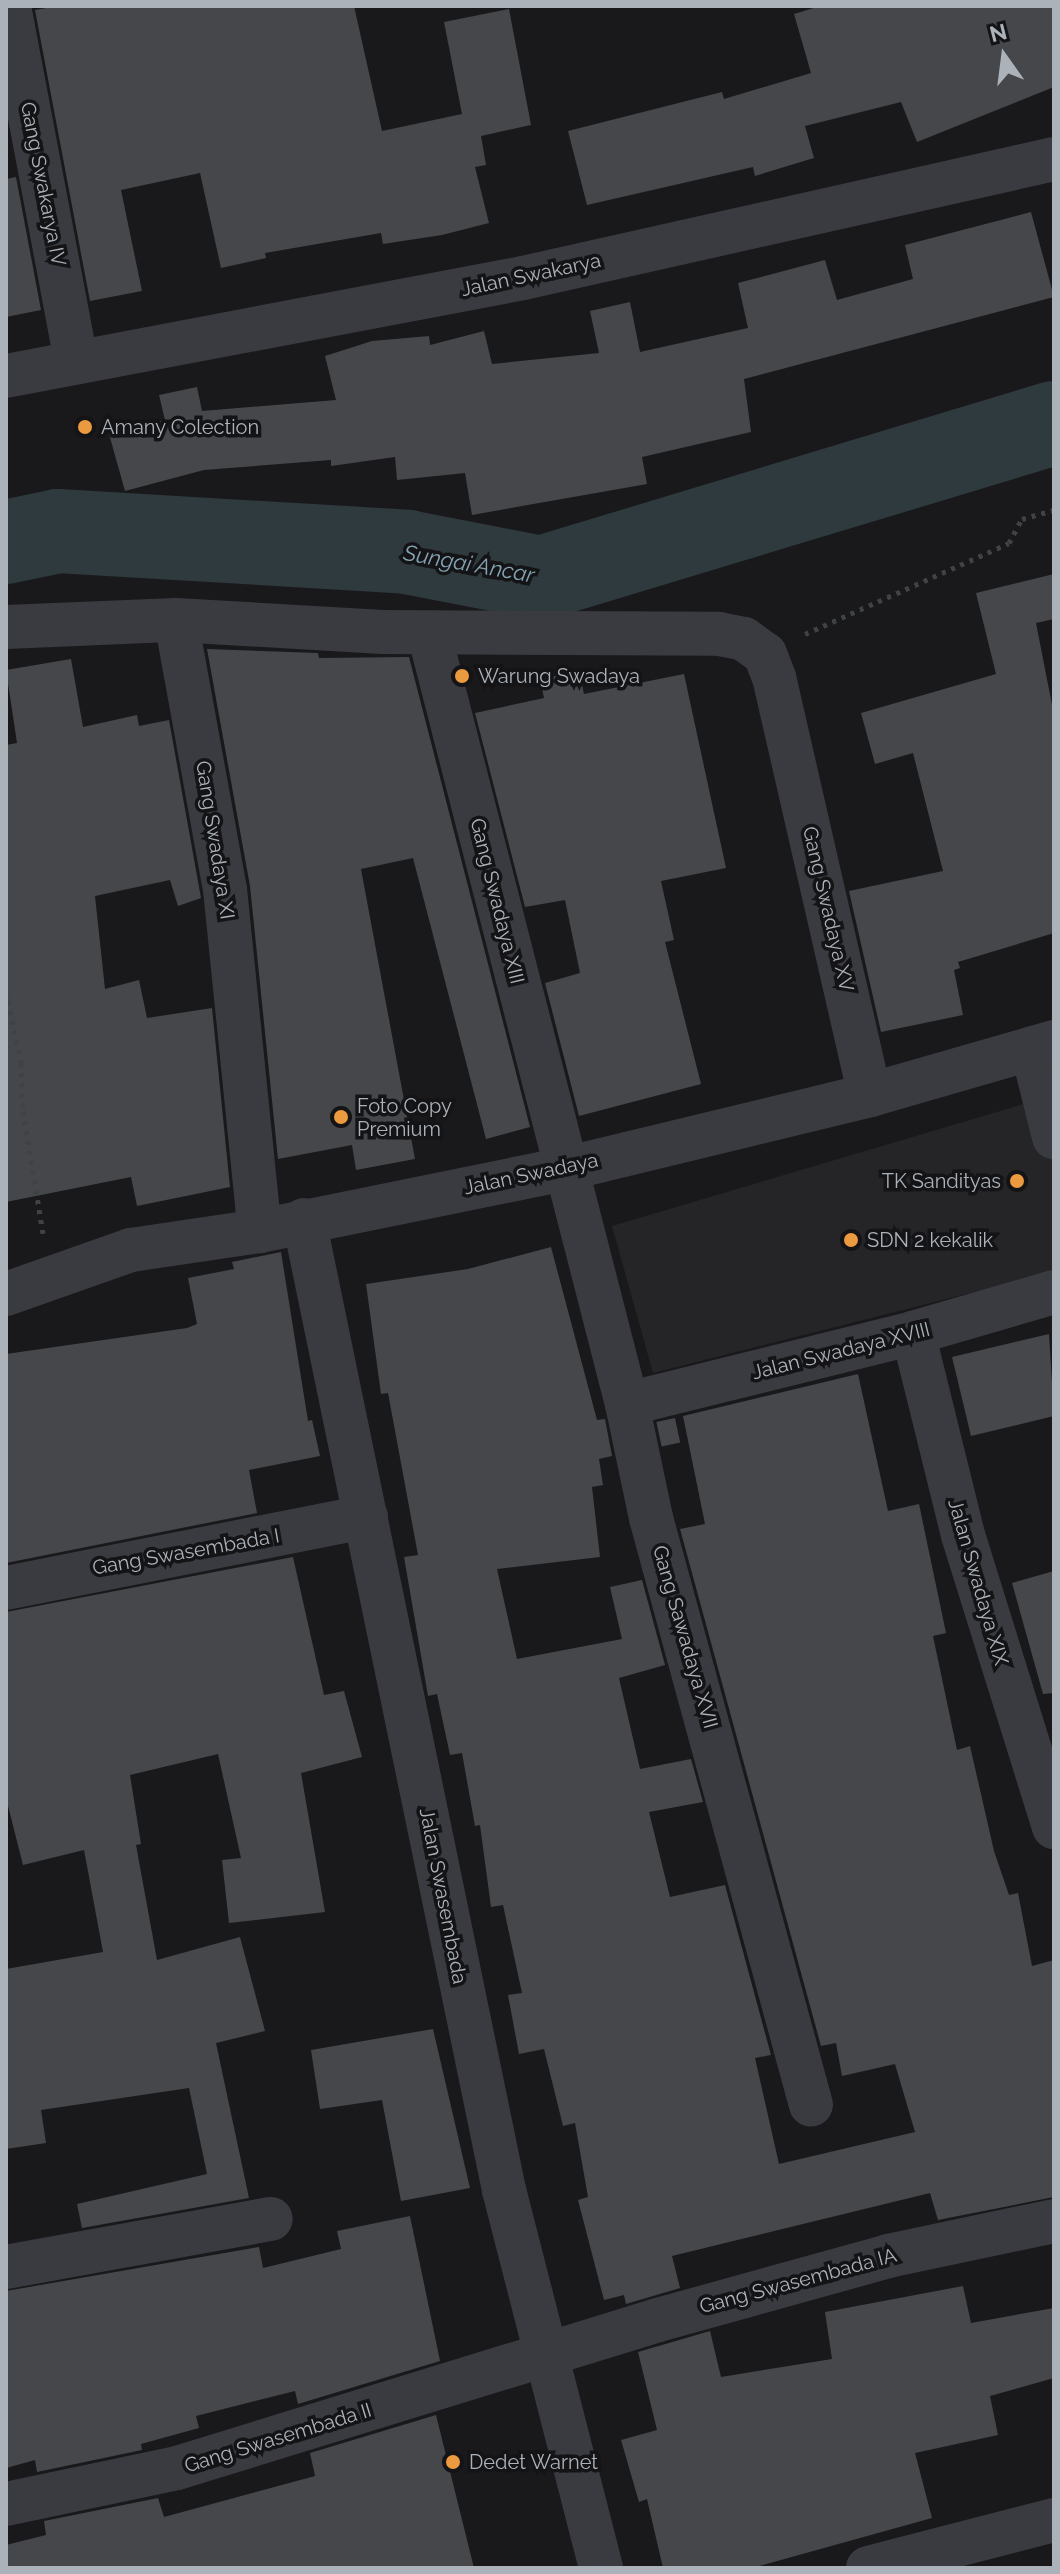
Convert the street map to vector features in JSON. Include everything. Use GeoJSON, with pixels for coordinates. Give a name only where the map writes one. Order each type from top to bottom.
{"type":"FeatureCollection","features":[{"type":"Feature","properties":{"kind":"street","name":"Gang Swakarya IV"},"geometry":{"type":"LineString","coordinates":[[9,6],[76,362]]}},
{"type":"Feature","properties":{"kind":"street","name":"Jalan Swakarya"},"geometry":{"type":"LineString","coordinates":[[6,376],[523,278],[1054,159]]}},
{"type":"Feature","properties":{"kind":"street"},"geometry":{"type":"LineString","coordinates":[[6,627],[176,620],[429,633],[728,634],[765,654]]}},
{"type":"Feature","properties":{"kind":"street","name":"Gang Swadaya XI"},"geometry":{"type":"LineString","coordinates":[[176,620],[225,889],[260,1231]]}},
{"type":"Feature","properties":{"kind":"street","name":"Gang Swadaya XIII"},"geometry":{"type":"LineString","coordinates":[[429,633],[565,1169]]}},
{"type":"Feature","properties":{"kind":"street","name":"Gang Swadaya XV"},"geometry":{"type":"LineString","coordinates":[[765,654],[786,723],[870,1095]]}},
{"type":"Feature","properties":{"kind":"street"},"geometry":{"type":"LineString","coordinates":[[1043,1046],[1054,1137]]}},
{"type":"Feature","properties":{"kind":"street","name":"Jalan Swadaya"},"geometry":{"type":"LineString","coordinates":[[6,1294],[131,1250],[260,1231],[565,1169],[870,1095],[1043,1046]]}},
{"type":"Feature","properties":{"kind":"street","name":"Gang Sawadaya XVII"},"geometry":{"type":"LineString","coordinates":[[565,1169],[627,1404],[651,1518],[811,2105]]}},
{"type":"Feature","properties":{"kind":"street","name":"Jalan Swasembada"},"geometry":{"type":"LineString","coordinates":[[304,1220],[504,2190],[601,2568]]}},
{"type":"Feature","properties":{"kind":"street","name":"Jalan Swadaya XVIII"},"geometry":{"type":"LineString","coordinates":[[627,1404],[913,1333],[1054,1292]]}},
{"type":"Feature","properties":{"kind":"street","name":"Jalan Swadaya XIX"},"geometry":{"type":"LineString","coordinates":[[913,1333],[963,1535],[1038,1733],[1054,1827]]}},
{"type":"Feature","properties":{"kind":"street","name":"Gang Swasembada I"},"geometry":{"type":"LineString","coordinates":[[6,1588],[366,1517]]}},
{"type":"Feature","properties":{"kind":"street"},"geometry":{"type":"LineString","coordinates":[[6,2267],[271,2219]]}},
{"type":"Feature","properties":{"kind":"street","name":"Gang Swasembada IA"},"geometry":{"type":"LineString","coordinates":[[546,2358],[658,2320],[888,2256],[1054,2221]]}},
{"type":"Feature","properties":{"kind":"street","name":"Gang Swasembada II"},"geometry":{"type":"LineString","coordinates":[[6,2504],[177,2468],[546,2358]]}},
{"type":"Feature","properties":{"kind":"street"},"geometry":{"type":"LineString","coordinates":[[868,2568],[1054,2520]]}},
{"type":"Feature","properties":{"kind":"path"},"geometry":{"type":"LineString","coordinates":[[765,654],[1009,543],[1022,519],[1054,510]]}},
{"type":"Feature","properties":{"kind":"path"},"geometry":{"type":"LineString","coordinates":[[6,991],[21,1063],[23,1111],[50,1278]]}},
{"type":"Feature","properties":{"kind":"shaded area"},"geometry":{"type":"Polygon","coordinates":[[[1037,1100],[1054,1146],[1054,1272],[653,1373],[612,1226],[1037,1100]]]}},
{"type":"Feature","properties":{"kind":"building"},"geometry":{"type":"Polygon","coordinates":[[[57,6],[354,6],[382,131],[462,114],[444,22],[509,9],[531,125],[481,136],[486,165],[475,167],[489,223],[442,235],[383,244],[381,233],[265,253],[266,258],[221,268],[200,173],[121,190],[142,291],[90,301],[35,10],[57,6]]]}},
{"type":"Feature","properties":{"kind":"building"},"geometry":{"type":"Polygon","coordinates":[[[820,6],[1054,6],[1054,87],[917,142],[901,102],[805,126],[814,158],[755,176],[753,167],[587,205],[568,131],[722,92],[724,99],[811,73],[794,14],[820,6]]]}},
{"type":"Feature","properties":{"kind":"building"},"geometry":{"type":"Polygon","coordinates":[[[16,177],[41,310],[6,317],[6,179],[16,177]]]}},
{"type":"Feature","properties":{"kind":"building"},"geometry":{"type":"Polygon","coordinates":[[[1031,212],[1054,297],[744,379],[751,432],[642,457],[647,484],[472,515],[465,473],[397,480],[395,457],[331,466],[331,460],[204,470],[125,491],[109,434],[165,420],[159,395],[197,387],[202,411],[336,400],[325,356],[372,341],[429,336],[430,345],[484,331],[492,364],[599,353],[590,311],[630,302],[640,352],[748,328],[738,283],[825,260],[837,300],[913,279],[905,245],[1031,212]]]}},
{"type":"Feature","properties":{"kind":"building"},"geometry":{"type":"Polygon","coordinates":[[[1054,574],[1054,619],[1036,623],[1054,715],[1054,933],[958,962],[960,968],[954,970],[963,1015],[881,1032],[849,891],[943,871],[913,753],[875,764],[861,713],[996,674],[976,593],[1054,574]]]}},
{"type":"Feature","properties":{"kind":"building"},"geometry":{"type":"Polygon","coordinates":[[[207,649],[318,653],[319,658],[409,657],[530,1127],[486,1139],[413,858],[361,869],[415,1159],[356,1170],[352,1145],[278,1159],[250,886],[207,649]]]}},
{"type":"Feature","properties":{"kind":"building"},"geometry":{"type":"Polygon","coordinates":[[[71,659],[83,727],[137,715],[139,726],[169,720],[201,898],[178,906],[170,880],[95,896],[105,989],[139,980],[147,1018],[212,1008],[230,1187],[137,1206],[131,1177],[6,1202],[6,745],[17,743],[6,670],[71,659]]]}},
{"type":"Feature","properties":{"kind":"building"},"geometry":{"type":"Polygon","coordinates":[[[579,671],[584,694],[684,674],[726,868],[661,881],[674,940],[665,942],[701,1084],[579,1116],[545,983],[580,973],[565,900],[525,907],[475,713],[544,698],[540,679],[579,671]]]}},
{"type":"Feature","properties":{"kind":"building"},"geometry":{"type":"Polygon","coordinates":[[[551,1247],[597,1420],[605,1419],[612,1456],[599,1459],[603,1485],[592,1487],[600,1557],[497,1569],[517,1659],[622,1639],[610,1587],[642,1580],[665,1665],[619,1678],[640,1769],[691,1759],[703,1802],[649,1812],[670,1897],[725,1885],[771,2055],[755,2058],[779,2164],[915,2132],[895,2064],[842,2076],[836,2043],[821,2046],[680,1529],[705,1524],[683,1416],[858,1374],[888,1511],[919,1504],[946,1633],[933,1636],[957,1750],[970,1746],[994,1851],[1009,1895],[1018,1893],[1032,1966],[1054,1960],[1054,2197],[938,2220],[930,2193],[672,2256],[680,2288],[626,2304],[624,2295],[604,2300],[578,2200],[588,2197],[575,2123],[563,2126],[544,2049],[519,2054],[508,1995],[522,1993],[503,1905],[491,1907],[480,1825],[475,1826],[462,1753],[450,1755],[437,1694],[428,1696],[404,1557],[418,1555],[388,1393],[381,1394],[366,1284],[468,1269],[551,1247]]]}},
{"type":"Feature","properties":{"kind":"building"},"geometry":{"type":"Polygon","coordinates":[[[281,1252],[308,1421],[312,1420],[320,1456],[249,1470],[257,1513],[6,1563],[6,1354],[187,1328],[197,1324],[188,1278],[234,1269],[232,1262],[281,1252]]]}},
{"type":"Feature","properties":{"kind":"building"},"geometry":{"type":"Polygon","coordinates":[[[1049,1334],[1054,1416],[971,1436],[952,1357],[1049,1334]]]}},
{"type":"Feature","properties":{"kind":"building"},"geometry":{"type":"Polygon","coordinates":[[[675,1418],[680,1442],[662,1446],[656,1422],[675,1418]]]}},
{"type":"Feature","properties":{"kind":"building"},"geometry":{"type":"Polygon","coordinates":[[[293,1557],[324,1695],[344,1691],[362,1757],[301,1773],[325,1912],[229,1923],[222,1860],[241,1858],[218,1754],[130,1775],[141,1844],[136,1845],[157,1960],[240,1937],[265,2031],[216,2043],[249,2198],[82,2228],[77,2204],[207,2174],[189,2088],[41,2110],[46,2143],[6,2149],[6,1969],[103,1952],[84,1850],[23,1865],[6,1798],[6,1612],[293,1557]]]}},
{"type":"Feature","properties":{"kind":"building"},"geometry":{"type":"Polygon","coordinates":[[[1054,1571],[1054,1693],[1043,1694],[1012,1583],[1054,1571]]]}},
{"type":"Feature","properties":{"kind":"building"},"geometry":{"type":"Polygon","coordinates":[[[433,2029],[470,2188],[401,2201],[382,2100],[320,2109],[311,2050],[433,2029]]]}},
{"type":"Feature","properties":{"kind":"building"},"geometry":{"type":"Polygon","coordinates":[[[410,2216],[440,2361],[298,2404],[295,2391],[196,2416],[199,2428],[141,2444],[142,2450],[37,2472],[35,2460],[6,2468],[6,2291],[259,2247],[263,2268],[341,2249],[337,2231],[410,2216]]]}},
{"type":"Feature","properties":{"kind":"building"},"geometry":{"type":"Polygon","coordinates":[[[963,2286],[971,2323],[1054,2308],[1054,2378],[990,2396],[998,2435],[915,2453],[932,2518],[752,2568],[663,2568],[647,2499],[639,2502],[621,2440],[657,2430],[638,2352],[710,2331],[721,2377],[832,2359],[825,2312],[963,2286]]]}},
{"type":"Feature","properties":{"kind":"building"},"geometry":{"type":"Polygon","coordinates":[[[436,2415],[474,2568],[6,2568],[6,2545],[46,2535],[44,2521],[158,2498],[164,2517],[315,2476],[310,2453],[436,2415]]]}},
{"type":"Feature","properties":{"kind":"waterway","name":"Sungai Ancar"},"geometry":{"type":"LineString","coordinates":[[6,542],[58,531],[407,552],[541,578],[1054,423]]}},
{"type":"Feature","properties":{"kind":"place","name":"Amany Colection"},"geometry":{"type":"Point","coordinates":[85,427]}},
{"type":"Feature","properties":{"kind":"place","name":"Warung Swadaya"},"geometry":{"type":"Point","coordinates":[462,676]}},
{"type":"Feature","properties":{"kind":"place","name":"Foto Copy Premium"},"geometry":{"type":"Point","coordinates":[341,1117]}},
{"type":"Feature","properties":{"kind":"place","name":"TK Sandityas"},"geometry":{"type":"Point","coordinates":[1017,1181]}},
{"type":"Feature","properties":{"kind":"place","name":"SDN 2 kekalik"},"geometry":{"type":"Point","coordinates":[851,1240]}},
{"type":"Feature","properties":{"kind":"place","name":"Dedet Warnet"},"geometry":{"type":"Point","coordinates":[453,2462]}}]}
